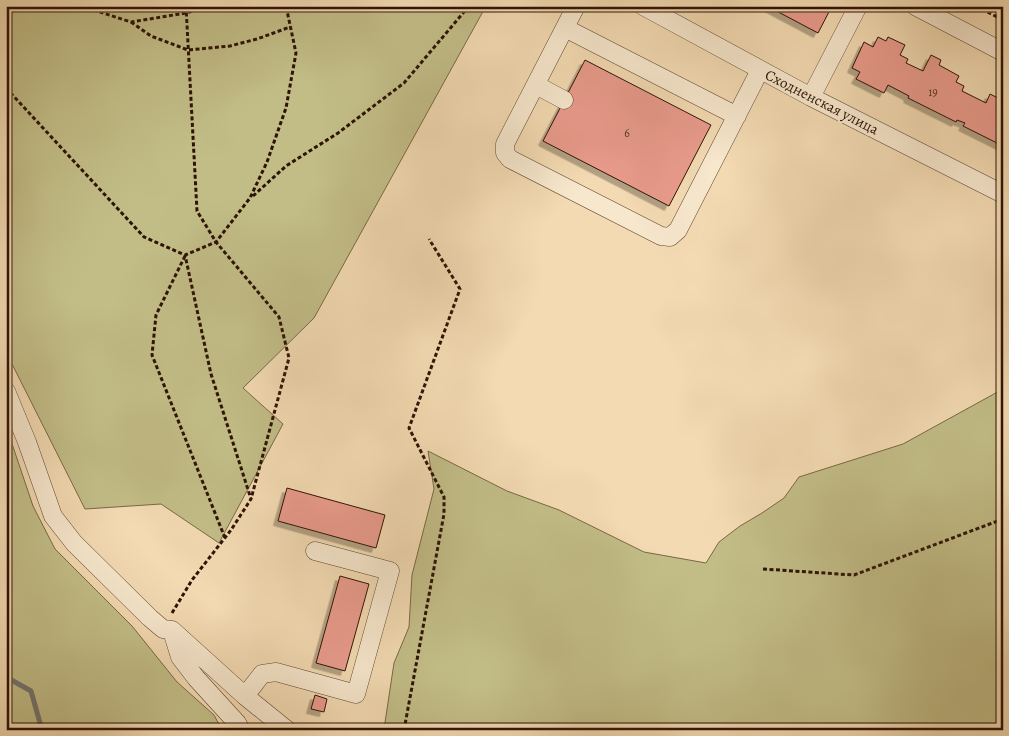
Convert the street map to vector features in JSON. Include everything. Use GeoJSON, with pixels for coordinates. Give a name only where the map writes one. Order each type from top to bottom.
{"type":"FeatureCollection","features":[{"type":"Feature","properties":{"kind":"street"},"geometry":{"type":"LineString","coordinates":[[576,6],[505,144],[504,153],[510,159],[661,236],[670,237],[678,230],[760,70]]}},
{"type":"Feature","properties":{"kind":"street","name":"Сходненская улица"},"geometry":{"type":"LineString","coordinates":[[643,6],[811,97],[1003,194]]}},
{"type":"Feature","properties":{"kind":"street"},"geometry":{"type":"LineString","coordinates":[[811,97],[858,6]]}},
{"type":"Feature","properties":{"kind":"street"},"geometry":{"type":"LineString","coordinates":[[915,6],[1003,52]]}},
{"type":"Feature","properties":{"kind":"street"},"geometry":{"type":"LineString","coordinates":[[565,28],[736,116]]}},
{"type":"Feature","properties":{"kind":"street"},"geometry":{"type":"LineString","coordinates":[[536,85],[564,100]]}},
{"type":"Feature","properties":{"kind":"street"},"geometry":{"type":"LineString","coordinates":[[6,391],[53,516],[80,549],[150,618],[168,629],[287,730]]}},
{"type":"Feature","properties":{"kind":"street"},"geometry":{"type":"LineString","coordinates":[[245,696],[262,674],[276,672],[356,694],[390,571],[315,551]]}},
{"type":"Feature","properties":{"kind":"street"},"geometry":{"type":"LineString","coordinates":[[168,629],[180,657],[241,730]]}},
{"type":"Feature","properties":{"kind":"path"},"geometry":{"type":"LineString","coordinates":[[81,6],[131,22],[151,36],[188,50],[230,46],[290,27]]}},
{"type":"Feature","properties":{"kind":"path"},"geometry":{"type":"LineString","coordinates":[[168,629],[192,580],[225,538],[251,499],[289,358],[279,317],[216,242],[197,211],[186,6]]}},
{"type":"Feature","properties":{"kind":"path"},"geometry":{"type":"LineString","coordinates":[[131,22],[186,13],[210,6]]}},
{"type":"Feature","properties":{"kind":"path"},"geometry":{"type":"LineString","coordinates":[[250,198],[267,162],[286,108],[296,53],[286,6]]}},
{"type":"Feature","properties":{"kind":"path"},"geometry":{"type":"LineString","coordinates":[[225,538],[152,355],[156,315],[185,255],[216,242],[250,198],[286,166],[338,133],[404,83],[469,6]]}},
{"type":"Feature","properties":{"kind":"path"},"geometry":{"type":"LineString","coordinates":[[976,6],[1003,20]]}},
{"type":"Feature","properties":{"kind":"path"},"geometry":{"type":"LineString","coordinates":[[6,88],[144,237],[185,255]]}},
{"type":"Feature","properties":{"kind":"path"},"geometry":{"type":"LineString","coordinates":[[404,730],[444,514],[444,497],[409,428],[460,290],[429,239]]}},
{"type":"Feature","properties":{"kind":"path"},"geometry":{"type":"LineString","coordinates":[[185,255],[211,374],[251,499]]}},
{"type":"Feature","properties":{"kind":"path"},"geometry":{"type":"LineString","coordinates":[[763,569],[854,575],[1003,519]]}},
{"type":"Feature","properties":{"kind":"shaded area"},"geometry":{"type":"Polygon","coordinates":[[[6,6],[486,6],[314,318],[243,388],[283,424],[219,543],[161,504],[85,509],[6,352],[6,6]]]}},
{"type":"Feature","properties":{"kind":"shaded area"},"geometry":{"type":"Polygon","coordinates":[[[1003,389],[1003,730],[384,729],[394,663],[409,627],[412,575],[434,489],[428,451],[507,491],[559,510],[644,552],[706,563],[719,542],[784,498],[799,477],[903,444],[1003,389]]]}},
{"type":"Feature","properties":{"kind":"shaded area"},"geometry":{"type":"Polygon","coordinates":[[[6,426],[33,506],[55,549],[132,626],[177,682],[214,715],[222,730],[6,730],[6,426]]]}},
{"type":"Feature","properties":{"kind":"building"},"geometry":{"type":"Polygon","coordinates":[[[767,6],[832,6],[818,33],[767,6]]]}},
{"type":"Feature","properties":{"kind":"building"},"geometry":{"type":"Polygon","coordinates":[[[878,37],[886,41],[888,37],[905,45],[900,55],[908,59],[906,63],[923,71],[931,55],[941,60],[939,65],[959,76],[956,82],[964,86],[962,91],[986,103],[990,94],[1000,99],[1003,95],[1003,146],[963,126],[965,123],[957,120],[956,122],[908,98],[909,96],[888,85],[884,93],[856,79],[860,72],[852,68],[864,42],[873,47],[878,37]]]}},
{"type":"Feature","properties":{"kind":"building"},"geometry":{"type":"Polygon","coordinates":[[[585,60],[711,125],[669,206],[543,141],[585,60]]]}},
{"type":"Feature","properties":{"kind":"building"},"geometry":{"type":"Polygon","coordinates":[[[287,488],[385,515],[376,548],[278,521],[287,488]]]}},
{"type":"Feature","properties":{"kind":"building"},"geometry":{"type":"Polygon","coordinates":[[[340,576],[369,584],[345,671],[316,663],[340,576]]]}},
{"type":"Feature","properties":{"kind":"building"},"geometry":{"type":"Polygon","coordinates":[[[315,695],[327,699],[324,712],[311,709],[315,695]]]}},
{"type":"Feature","properties":{"kind":"waterway"},"geometry":{"type":"LineString","coordinates":[[6,677],[31,691],[42,730]]}}]}
